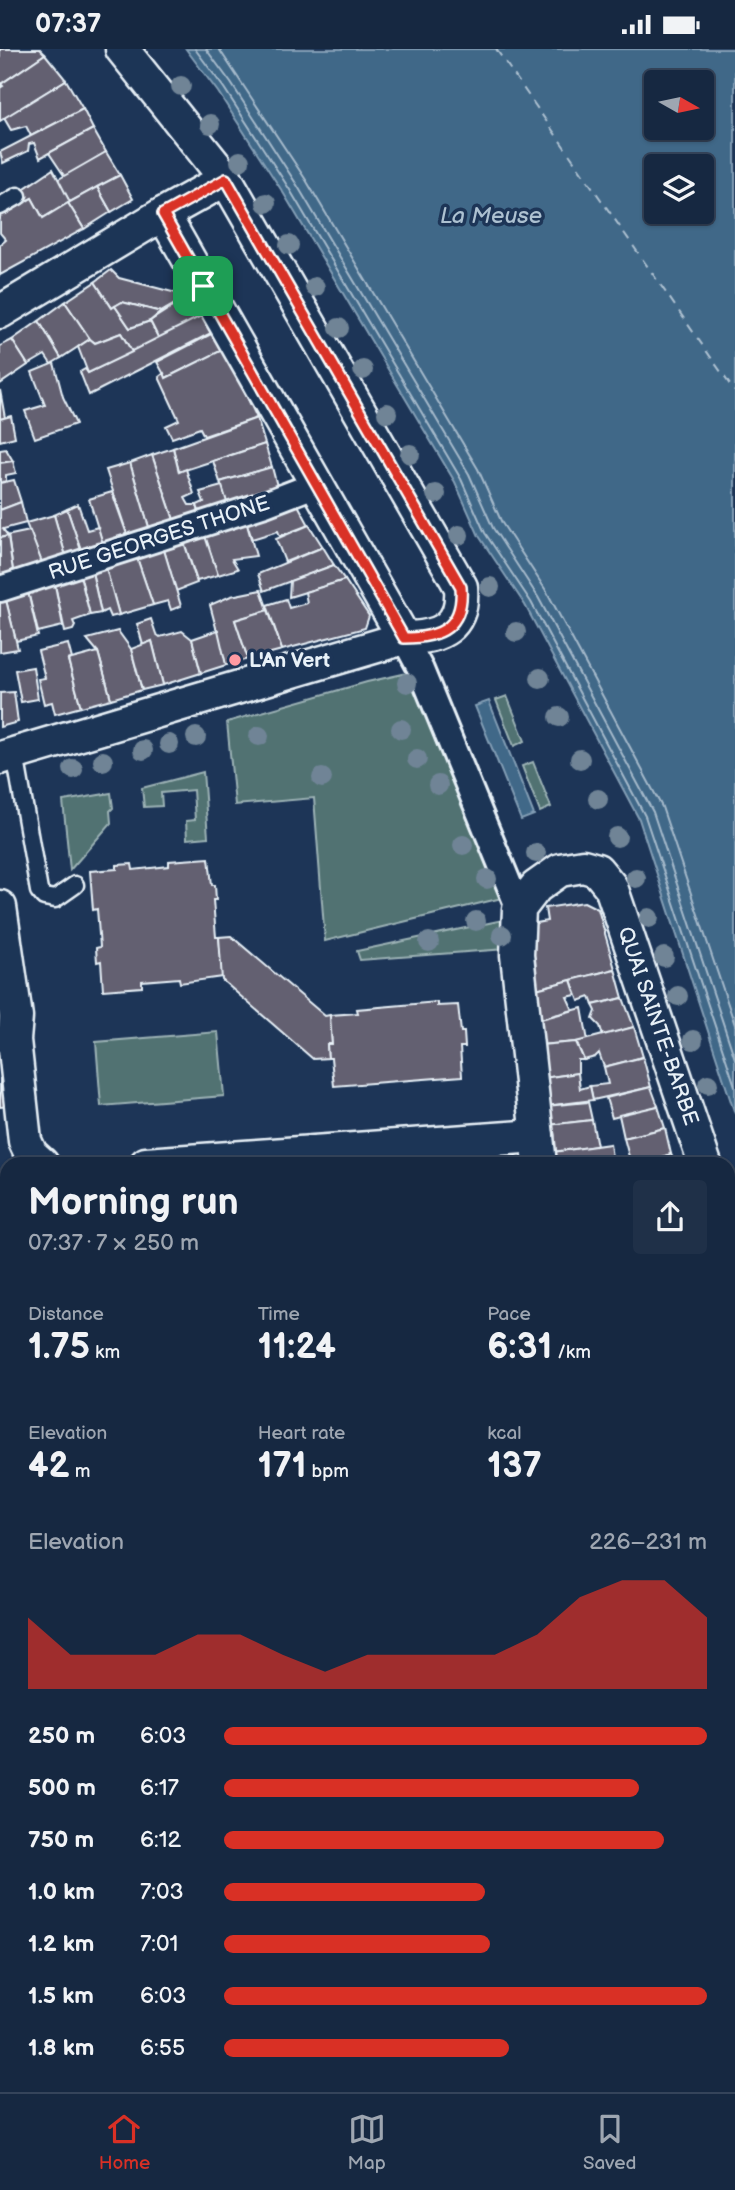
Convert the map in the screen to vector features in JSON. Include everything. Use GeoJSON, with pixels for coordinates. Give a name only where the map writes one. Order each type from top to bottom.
{"type":"FeatureCollection","features":[{"type":"Feature","properties":{"kind":"street"},"geometry":{"type":"LineString","coordinates":[[8,756],[404,638],[425,636],[447,627],[457,618],[462,604],[461,587],[226,179],[122,49]]}},
{"type":"Feature","properties":{"kind":"street"},"geometry":{"type":"LineString","coordinates":[[0,312],[226,179]]}},
{"type":"Feature","properties":{"kind":"street"},"geometry":{"type":"LineString","coordinates":[[163,214],[421,670],[519,909],[517,955],[539,1150],[342,1157]]}},
{"type":"Feature","properties":{"kind":"street","name":"RUE GEORGES THONE"},"geometry":{"type":"LineString","coordinates":[[0,589],[252,508],[317,484]]}},
{"type":"Feature","properties":{"kind":"street","name":"QUAI SAINTE-BARBE"},"geometry":{"type":"LineString","coordinates":[[519,909],[536,887],[560,870],[583,866],[597,870],[611,887],[703,1157]]}},
{"type":"Feature","properties":{"kind":"street"},"geometry":{"type":"LineString","coordinates":[[0,907],[16,1017],[14,1040],[24,1141],[34,1157]]}},
{"type":"Feature","properties":{"kind":"lane"},"geometry":{"type":"LineString","coordinates":[[0,206],[18,196]]}},
{"type":"Feature","properties":{"kind":"lane"},"geometry":{"type":"LineString","coordinates":[[8,756],[38,891],[44,897],[55,899],[75,885]]}},
{"type":"Feature","properties":{"kind":"green space"},"geometry":{"type":"Polygon","coordinates":[[[421,670],[514,895],[325,941],[314,798],[235,805],[227,722],[367,682],[421,670]]]}},
{"type":"Feature","properties":{"kind":"green space"},"geometry":{"type":"Polygon","coordinates":[[[507,696],[525,741],[514,746],[496,700],[507,696]]]}},
{"type":"Feature","properties":{"kind":"green space"},"geometry":{"type":"Polygon","coordinates":[[[533,762],[551,807],[540,812],[522,766],[533,762]]]}},
{"type":"Feature","properties":{"kind":"green space"},"geometry":{"type":"Polygon","coordinates":[[[203,772],[208,837],[187,839],[186,821],[195,820],[193,790],[161,793],[162,806],[144,807],[142,788],[203,772]]]}},
{"type":"Feature","properties":{"kind":"green space"},"geometry":{"type":"Polygon","coordinates":[[[111,793],[111,823],[70,870],[63,801],[111,793]]]}},
{"type":"Feature","properties":{"kind":"green space"},"geometry":{"type":"Polygon","coordinates":[[[503,920],[506,949],[360,960],[357,951],[503,920]]]}},
{"type":"Feature","properties":{"kind":"green space"},"geometry":{"type":"Polygon","coordinates":[[[218,1032],[224,1096],[101,1106],[96,1042],[218,1032]]]}},
{"type":"Feature","properties":{"kind":"water","name":"La Meuse"},"geometry":{"type":"Polygon","coordinates":[[[186,49],[735,49],[735,1114],[639,819],[525,605],[479,536],[455,482],[284,194],[218,92],[186,49]]]}},
{"type":"Feature","properties":{"kind":"water"},"geometry":{"type":"Polygon","coordinates":[[[489,701],[534,815],[521,820],[475,706],[489,701]]]}},
{"type":"Feature","properties":{"kind":"building"},"geometry":{"type":"Polygon","coordinates":[[[0,49],[40,49],[45,54],[1,84],[3,86],[0,88],[0,49]]]}},
{"type":"Feature","properties":{"kind":"building"},"geometry":{"type":"Polygon","coordinates":[[[45,54],[66,80],[0,121],[1,84],[45,54]]]}},
{"type":"Feature","properties":{"kind":"building"},"geometry":{"type":"Polygon","coordinates":[[[66,80],[83,109],[31,136],[26,126],[11,130],[4,118],[66,80]]]}},
{"type":"Feature","properties":{"kind":"building"},"geometry":{"type":"Polygon","coordinates":[[[83,109],[93,129],[40,158],[34,143],[29,144],[28,151],[3,163],[0,152],[83,109]]]}},
{"type":"Feature","properties":{"kind":"building"},"geometry":{"type":"Polygon","coordinates":[[[93,129],[106,152],[65,177],[49,153],[93,129]]]}},
{"type":"Feature","properties":{"kind":"building"},"geometry":{"type":"Polygon","coordinates":[[[106,152],[120,175],[70,202],[57,180],[106,152]]]}},
{"type":"Feature","properties":{"kind":"building"},"geometry":{"type":"Polygon","coordinates":[[[53,169],[70,202],[43,218],[32,198],[26,201],[22,190],[53,169]]]}},
{"type":"Feature","properties":{"kind":"building"},"geometry":{"type":"Polygon","coordinates":[[[120,175],[133,199],[111,212],[97,187],[120,175]]]}},
{"type":"Feature","properties":{"kind":"building"},"geometry":{"type":"Polygon","coordinates":[[[97,187],[111,212],[84,229],[68,203],[97,187]]]}},
{"type":"Feature","properties":{"kind":"building"},"geometry":{"type":"Polygon","coordinates":[[[32,198],[43,218],[68,203],[84,229],[0,275],[0,245],[6,240],[0,233],[0,212],[6,214],[32,198]]]}},
{"type":"Feature","properties":{"kind":"building"},"geometry":{"type":"Polygon","coordinates":[[[111,270],[119,278],[188,296],[161,312],[122,302],[112,308],[95,282],[111,270]]]}},
{"type":"Feature","properties":{"kind":"building"},"geometry":{"type":"Polygon","coordinates":[[[95,282],[112,308],[115,306],[130,328],[150,321],[159,339],[132,352],[121,333],[95,343],[90,339],[65,302],[95,282]]]}},
{"type":"Feature","properties":{"kind":"building"},"geometry":{"type":"Polygon","coordinates":[[[192,294],[205,314],[159,339],[150,321],[192,294]]]}},
{"type":"Feature","properties":{"kind":"building"},"geometry":{"type":"Polygon","coordinates":[[[65,302],[90,339],[61,358],[39,321],[65,302]]]}},
{"type":"Feature","properties":{"kind":"building"},"geometry":{"type":"Polygon","coordinates":[[[122,302],[161,312],[150,321],[130,328],[115,306],[122,302]]]}},
{"type":"Feature","properties":{"kind":"building"},"geometry":{"type":"Polygon","coordinates":[[[205,314],[215,331],[89,395],[80,372],[85,369],[88,373],[205,314]]]}},
{"type":"Feature","properties":{"kind":"building"},"geometry":{"type":"Polygon","coordinates":[[[39,321],[61,358],[51,364],[45,355],[28,365],[12,340],[39,321]]]}},
{"type":"Feature","properties":{"kind":"building"},"geometry":{"type":"Polygon","coordinates":[[[121,333],[132,352],[88,373],[78,347],[90,339],[95,343],[121,333]]]}},
{"type":"Feature","properties":{"kind":"building"},"geometry":{"type":"Polygon","coordinates":[[[213,333],[223,350],[166,378],[157,362],[213,333]]]}},
{"type":"Feature","properties":{"kind":"building"},"geometry":{"type":"Polygon","coordinates":[[[12,340],[28,365],[0,384],[0,346],[12,340]]]}},
{"type":"Feature","properties":{"kind":"building"},"geometry":{"type":"Polygon","coordinates":[[[224,349],[257,418],[204,436],[200,428],[172,438],[166,426],[179,420],[159,377],[164,373],[166,378],[224,349]]]}},
{"type":"Feature","properties":{"kind":"building"},"geometry":{"type":"Polygon","coordinates":[[[54,363],[63,397],[76,424],[35,438],[25,411],[45,405],[32,372],[54,363]]]}},
{"type":"Feature","properties":{"kind":"building"},"geometry":{"type":"Polygon","coordinates":[[[0,390],[5,418],[0,419],[0,390]]]}},
{"type":"Feature","properties":{"kind":"building"},"geometry":{"type":"Polygon","coordinates":[[[11,416],[15,437],[0,441],[0,419],[11,416]]]}},
{"type":"Feature","properties":{"kind":"building"},"geometry":{"type":"Polygon","coordinates":[[[257,418],[265,444],[179,472],[173,448],[257,418]]]}},
{"type":"Feature","properties":{"kind":"building"},"geometry":{"type":"Polygon","coordinates":[[[265,444],[272,467],[220,482],[213,461],[265,444]]]}},
{"type":"Feature","properties":{"kind":"building"},"geometry":{"type":"Polygon","coordinates":[[[173,448],[179,472],[186,469],[194,494],[185,498],[189,505],[197,505],[201,518],[176,526],[152,455],[173,448]]]}},
{"type":"Feature","properties":{"kind":"building"},"geometry":{"type":"Polygon","coordinates":[[[6,449],[13,461],[0,463],[0,450],[6,449]]]}},
{"type":"Feature","properties":{"kind":"building"},"geometry":{"type":"Polygon","coordinates":[[[152,455],[176,526],[151,534],[130,463],[152,455]]]}},
{"type":"Feature","properties":{"kind":"building"},"geometry":{"type":"Polygon","coordinates":[[[13,461],[16,473],[6,475],[6,481],[0,483],[0,463],[13,461]]]}},
{"type":"Feature","properties":{"kind":"building"},"geometry":{"type":"Polygon","coordinates":[[[130,463],[151,534],[129,540],[106,470],[130,463]]]}},
{"type":"Feature","properties":{"kind":"building"},"geometry":{"type":"Polygon","coordinates":[[[272,467],[278,490],[229,509],[220,482],[272,467]]]}},
{"type":"Feature","properties":{"kind":"building"},"geometry":{"type":"Polygon","coordinates":[[[14,480],[21,502],[0,510],[0,483],[14,480]]]}},
{"type":"Feature","properties":{"kind":"building"},"geometry":{"type":"Polygon","coordinates":[[[222,486],[229,509],[201,518],[197,505],[204,502],[200,492],[222,486]]]}},
{"type":"Feature","properties":{"kind":"building"},"geometry":{"type":"Polygon","coordinates":[[[112,492],[129,540],[104,548],[89,499],[112,492]]]}},
{"type":"Feature","properties":{"kind":"building"},"geometry":{"type":"Polygon","coordinates":[[[21,502],[26,523],[3,529],[8,536],[0,538],[0,510],[21,502]]]}},
{"type":"Feature","properties":{"kind":"building"},"geometry":{"type":"Polygon","coordinates":[[[297,503],[309,525],[280,536],[278,531],[252,539],[246,521],[297,503]]]}},
{"type":"Feature","properties":{"kind":"building"},"geometry":{"type":"Polygon","coordinates":[[[78,504],[87,530],[98,527],[104,548],[82,553],[67,509],[78,504]]]}},
{"type":"Feature","properties":{"kind":"building"},"geometry":{"type":"Polygon","coordinates":[[[67,509],[82,553],[67,560],[54,515],[67,509]]]}},
{"type":"Feature","properties":{"kind":"building"},"geometry":{"type":"Polygon","coordinates":[[[54,515],[67,560],[44,568],[26,523],[54,515]]]}},
{"type":"Feature","properties":{"kind":"building"},"geometry":{"type":"Polygon","coordinates":[[[246,521],[256,556],[232,559],[238,569],[218,575],[205,536],[246,521]]]}},
{"type":"Feature","properties":{"kind":"building"},"geometry":{"type":"Polygon","coordinates":[[[309,525],[323,547],[285,562],[276,539],[309,525]]]}},
{"type":"Feature","properties":{"kind":"building"},"geometry":{"type":"Polygon","coordinates":[[[30,531],[44,568],[14,578],[6,536],[30,531]]]}},
{"type":"Feature","properties":{"kind":"building"},"geometry":{"type":"Polygon","coordinates":[[[8,536],[14,578],[0,581],[0,538],[8,536]]]}},
{"type":"Feature","properties":{"kind":"building"},"geometry":{"type":"Polygon","coordinates":[[[205,536],[218,575],[197,581],[184,542],[205,536]]]}},
{"type":"Feature","properties":{"kind":"building"},"geometry":{"type":"Polygon","coordinates":[[[184,542],[197,583],[176,591],[164,550],[184,542]]]}},
{"type":"Feature","properties":{"kind":"building"},"geometry":{"type":"Polygon","coordinates":[[[323,547],[334,565],[264,591],[258,574],[323,547]]]}},
{"type":"Feature","properties":{"kind":"building"},"geometry":{"type":"Polygon","coordinates":[[[164,550],[181,606],[171,610],[168,601],[153,605],[137,558],[164,550]]]}},
{"type":"Feature","properties":{"kind":"building"},"geometry":{"type":"Polygon","coordinates":[[[137,558],[153,605],[119,615],[106,568],[137,558]]]}},
{"type":"Feature","properties":{"kind":"building"},"geometry":{"type":"Polygon","coordinates":[[[334,565],[345,580],[289,597],[290,581],[334,565]]]}},
{"type":"Feature","properties":{"kind":"building"},"geometry":{"type":"Polygon","coordinates":[[[106,568],[119,615],[110,617],[107,610],[101,613],[92,572],[106,568]]]}},
{"type":"Feature","properties":{"kind":"building"},"geometry":{"type":"Polygon","coordinates":[[[92,572],[101,613],[90,615],[80,575],[92,572]]]}},
{"type":"Feature","properties":{"kind":"building"},"geometry":{"type":"Polygon","coordinates":[[[80,575],[90,615],[73,621],[73,630],[65,632],[55,585],[80,575]]]}},
{"type":"Feature","properties":{"kind":"building"},"geometry":{"type":"Polygon","coordinates":[[[345,580],[369,616],[365,628],[282,650],[267,605],[286,599],[289,608],[307,603],[305,592],[345,580]]]}},
{"type":"Feature","properties":{"kind":"building"},"geometry":{"type":"Polygon","coordinates":[[[55,585],[63,626],[38,632],[28,592],[55,585]]]}},
{"type":"Feature","properties":{"kind":"building"},"geometry":{"type":"Polygon","coordinates":[[[261,590],[268,610],[235,620],[248,659],[226,665],[210,605],[231,596],[261,590]]]}},
{"type":"Feature","properties":{"kind":"building"},"geometry":{"type":"Polygon","coordinates":[[[28,592],[38,636],[16,641],[6,600],[28,592]]]}},
{"type":"Feature","properties":{"kind":"building"},"geometry":{"type":"Polygon","coordinates":[[[6,600],[18,649],[0,652],[0,602],[6,600]]]}},
{"type":"Feature","properties":{"kind":"building"},"geometry":{"type":"Polygon","coordinates":[[[268,610],[282,650],[248,659],[235,620],[268,610]]]}},
{"type":"Feature","properties":{"kind":"building"},"geometry":{"type":"Polygon","coordinates":[[[151,619],[156,634],[160,637],[182,631],[192,639],[201,673],[163,685],[152,641],[143,645],[137,624],[151,619]]]}},
{"type":"Feature","properties":{"kind":"building"},"geometry":{"type":"Polygon","coordinates":[[[218,630],[226,665],[201,673],[192,639],[218,630]]]}},
{"type":"Feature","properties":{"kind":"building"},"geometry":{"type":"Polygon","coordinates":[[[118,631],[131,649],[142,690],[111,699],[98,652],[87,639],[118,631]]]}},
{"type":"Feature","properties":{"kind":"building"},"geometry":{"type":"Polygon","coordinates":[[[152,641],[163,685],[142,690],[131,649],[152,641]]]}},
{"type":"Feature","properties":{"kind":"building"},"geometry":{"type":"Polygon","coordinates":[[[68,644],[72,659],[68,660],[81,707],[55,714],[52,702],[44,704],[38,679],[45,678],[38,651],[68,644]]]}},
{"type":"Feature","properties":{"kind":"building"},"geometry":{"type":"Polygon","coordinates":[[[98,652],[111,699],[81,707],[68,660],[98,652]]]}},
{"type":"Feature","properties":{"kind":"building"},"geometry":{"type":"Polygon","coordinates":[[[33,667],[38,699],[21,702],[15,670],[33,667]]]}},
{"type":"Feature","properties":{"kind":"building"},"geometry":{"type":"Polygon","coordinates":[[[14,692],[18,722],[0,727],[0,693],[14,692]]]}},
{"type":"Feature","properties":{"kind":"building"},"geometry":{"type":"Polygon","coordinates":[[[209,858],[212,885],[215,885],[216,900],[213,900],[216,937],[219,937],[223,977],[180,983],[179,978],[142,981],[142,987],[103,990],[101,961],[97,962],[96,948],[100,947],[97,909],[93,910],[90,871],[117,869],[117,865],[132,864],[133,870],[169,866],[169,861],[209,858]]]}},
{"type":"Feature","properties":{"kind":"building"},"geometry":{"type":"Polygon","coordinates":[[[584,902],[598,909],[615,969],[536,989],[531,924],[547,921],[545,908],[584,902]]]}},
{"type":"Feature","properties":{"kind":"building"},"geometry":{"type":"Polygon","coordinates":[[[231,936],[325,1016],[330,1015],[332,1044],[327,1044],[328,1058],[313,1059],[222,980],[219,937],[231,936]]]}},
{"type":"Feature","properties":{"kind":"building"},"geometry":{"type":"Polygon","coordinates":[[[615,969],[623,998],[593,1005],[590,997],[579,1001],[571,980],[615,969]]]}},
{"type":"Feature","properties":{"kind":"building"},"geometry":{"type":"Polygon","coordinates":[[[571,980],[576,995],[567,997],[573,1010],[537,1020],[536,989],[571,980]]]}},
{"type":"Feature","properties":{"kind":"building"},"geometry":{"type":"Polygon","coordinates":[[[623,998],[634,1027],[603,1036],[600,1026],[593,1019],[596,1011],[593,1005],[623,998]]]}},
{"type":"Feature","properties":{"kind":"building"},"geometry":{"type":"Polygon","coordinates":[[[437,1002],[437,1006],[458,1005],[465,1047],[460,1047],[462,1076],[334,1086],[327,1044],[332,1044],[330,1015],[358,1013],[357,1009],[437,1002]]]}},
{"type":"Feature","properties":{"kind":"building"},"geometry":{"type":"Polygon","coordinates":[[[582,1008],[588,1041],[540,1045],[537,1020],[582,1008]]]}},
{"type":"Feature","properties":{"kind":"building"},"geometry":{"type":"Polygon","coordinates":[[[634,1027],[643,1057],[604,1067],[599,1053],[584,1060],[576,1042],[634,1027]]]}},
{"type":"Feature","properties":{"kind":"building"},"geometry":{"type":"Polygon","coordinates":[[[576,1042],[584,1060],[578,1060],[578,1073],[543,1078],[540,1045],[576,1042]]]}},
{"type":"Feature","properties":{"kind":"building"},"geometry":{"type":"Polygon","coordinates":[[[643,1057],[651,1087],[593,1100],[590,1086],[608,1084],[604,1067],[643,1057]]]}},
{"type":"Feature","properties":{"kind":"building"},"geometry":{"type":"Polygon","coordinates":[[[578,1073],[580,1089],[590,1086],[593,1100],[546,1106],[543,1078],[578,1073]]]}},
{"type":"Feature","properties":{"kind":"building"},"geometry":{"type":"Polygon","coordinates":[[[9,1078],[11,1106],[0,1107],[0,1079],[9,1078]]]}},
{"type":"Feature","properties":{"kind":"building"},"geometry":{"type":"Polygon","coordinates":[[[651,1087],[658,1106],[612,1118],[606,1098],[651,1087]]]}},
{"type":"Feature","properties":{"kind":"building"},"geometry":{"type":"Polygon","coordinates":[[[588,1102],[592,1120],[548,1125],[546,1106],[588,1102]]]}},
{"type":"Feature","properties":{"kind":"building"},"geometry":{"type":"Polygon","coordinates":[[[658,1106],[665,1128],[624,1138],[619,1115],[658,1106]]]}},
{"type":"Feature","properties":{"kind":"building"},"geometry":{"type":"Polygon","coordinates":[[[592,1120],[597,1146],[553,1152],[548,1125],[592,1120]]]}},
{"type":"Feature","properties":{"kind":"building"},"geometry":{"type":"Polygon","coordinates":[[[665,1128],[671,1154],[662,1157],[629,1157],[624,1138],[665,1128]]]}},
{"type":"Feature","properties":{"kind":"building"},"geometry":{"type":"Polygon","coordinates":[[[610,1144],[612,1157],[553,1157],[553,1152],[610,1144]]]}},
{"type":"Feature","properties":{"kind":"ferry route"},"geometry":{"type":"LineString","coordinates":[[496,49],[735,392]]}},
{"type":"Feature","properties":{"kind":"place","name":"L'An Vert"},"geometry":{"type":"Point","coordinates":[235,660]}},
{"type":"Feature","properties":{"kind":"route"},"geometry":{"type":"LineString","coordinates":[[226,179],[461,587],[462,604],[457,618],[447,627],[433,634],[404,638],[203,286],[163,214],[226,179]]}}]}
